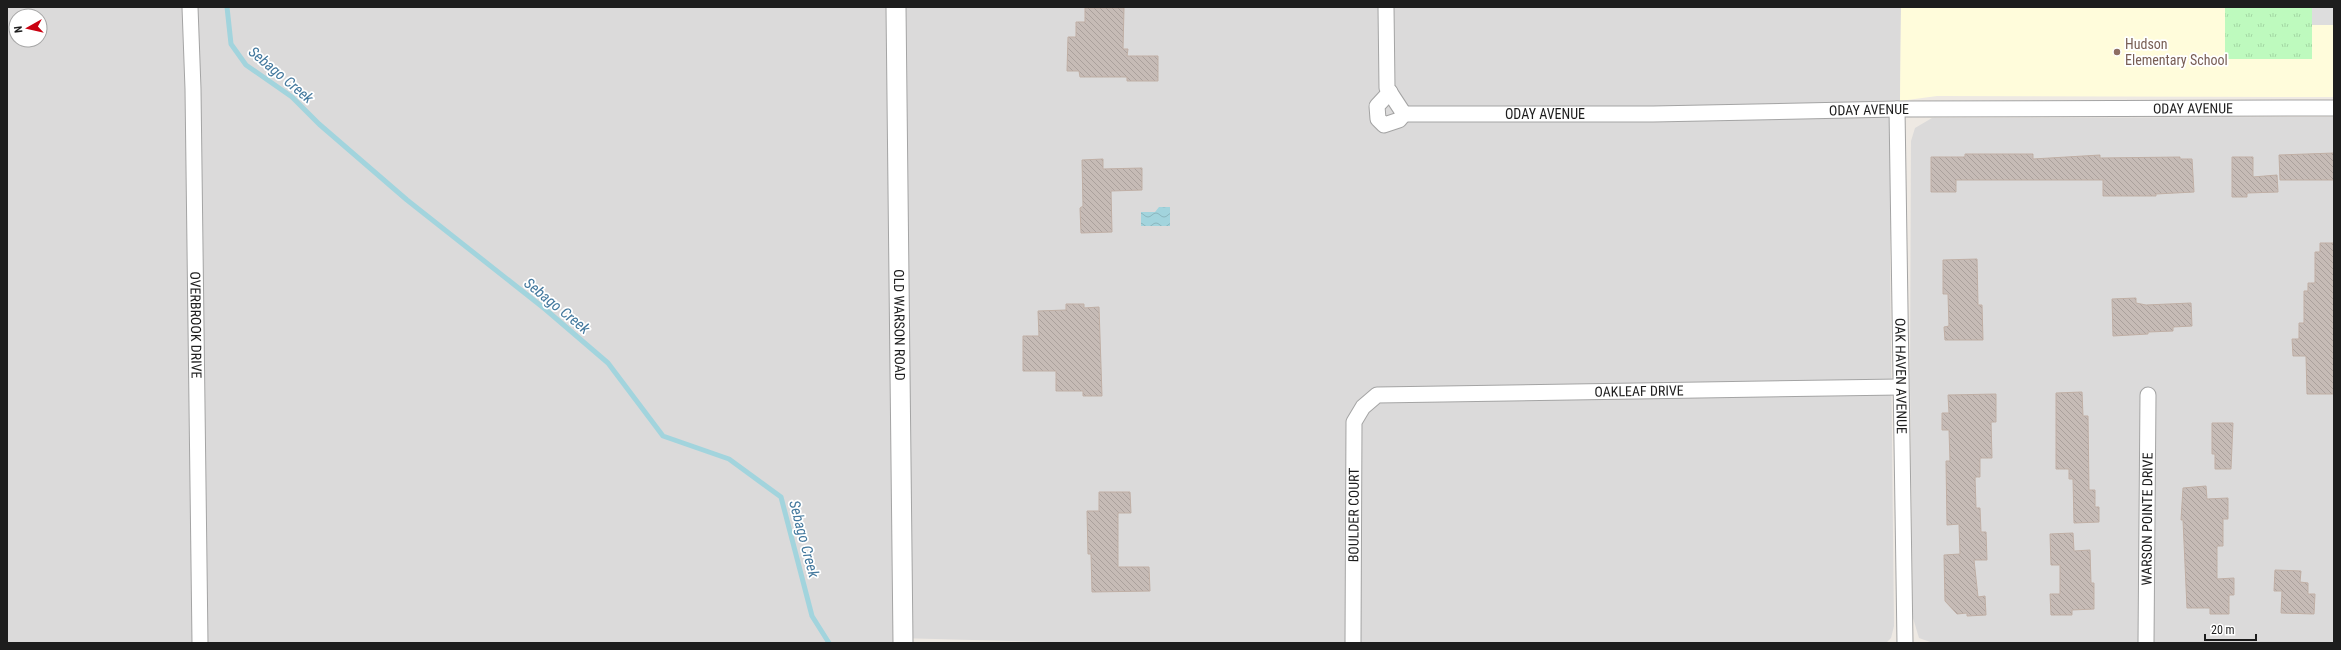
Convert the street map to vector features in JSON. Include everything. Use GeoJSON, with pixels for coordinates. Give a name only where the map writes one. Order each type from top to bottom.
{"type":"FeatureCollection","features":[{"type":"Feature","properties":{"kind":"street","name":"OVERBROOK DRIVE"},"geometry":{"type":"LineString","coordinates":[[190,7],[193,89],[200,643]]}},
{"type":"Feature","properties":{"kind":"street","name":"OLD WARSON ROAD"},"geometry":{"type":"LineString","coordinates":[[896,7],[903,643]]}},
{"type":"Feature","properties":{"kind":"street"},"geometry":{"type":"LineString","coordinates":[[1386,7],[1387,88],[1390,92],[1404,114],[1399,120],[1384,125],[1378,119],[1377,106],[1390,92]]}},
{"type":"Feature","properties":{"kind":"street","name":"ODAY AVENUE"},"geometry":{"type":"LineString","coordinates":[[1404,114],[1653,114],[1897,109],[2334,108]]}},
{"type":"Feature","properties":{"kind":"street","name":"OAK HAVEN AVENUE"},"geometry":{"type":"LineString","coordinates":[[1897,109],[1905,643]]}},
{"type":"Feature","properties":{"kind":"street","name":"OAKLEAF DRIVE"},"geometry":{"type":"LineString","coordinates":[[1377,395],[1900,387]]}},
{"type":"Feature","properties":{"kind":"street","name":"BOULDER COURT"},"geometry":{"type":"LineString","coordinates":[[1353,643],[1354,422],[1363,407],[1377,395]]}},
{"type":"Feature","properties":{"kind":"street","name":"WARSON POINTE DRIVE"},"geometry":{"type":"LineString","coordinates":[[2146,643],[2148,395]]}},
{"type":"Feature","properties":{"kind":"shaded area"},"geometry":{"type":"Polygon","coordinates":[[[7,7],[1901,7],[1900,101],[1892,127],[1890,256],[1894,626],[1891,638],[1886,643],[1086,643],[898,638],[898,643],[7,643],[7,7]]]}},
{"type":"Feature","properties":{"kind":"shaded area","name":"Hudson Elementary School"},"geometry":{"type":"Polygon","coordinates":[[[1901,7],[2334,7],[2334,97],[1937,96],[1900,101],[1901,7]]]}},
{"type":"Feature","properties":{"kind":"shaded area"},"geometry":{"type":"Polygon","coordinates":[[[2312,7],[2334,7],[2334,25],[2312,25],[2312,7]]]}},
{"type":"Feature","properties":{"kind":"shaded area"},"geometry":{"type":"Polygon","coordinates":[[[2334,117],[2334,643],[1933,643],[1919,638],[1913,618],[1910,385],[1911,141],[1915,128],[1932,118],[2334,117]]]}},
{"type":"Feature","properties":{"kind":"green space"},"geometry":{"type":"Polygon","coordinates":[[[2225,7],[2312,7],[2312,59],[2225,59],[2225,7]]]}},
{"type":"Feature","properties":{"kind":"water"},"geometry":{"type":"Polygon","coordinates":[[[1159,207],[1170,207],[1170,226],[1141,226],[1141,212],[1155,212],[1159,207]]]}},
{"type":"Feature","properties":{"kind":"building"},"geometry":{"type":"Polygon","coordinates":[[[1085,8],[1124,8],[1123,49],[1128,49],[1127,56],[1158,56],[1158,81],[1127,81],[1127,77],[1080,77],[1079,71],[1067,71],[1068,37],[1076,37],[1076,22],[1085,22],[1085,8]]]}},
{"type":"Feature","properties":{"kind":"building"},"geometry":{"type":"Polygon","coordinates":[[[2334,153],[2334,180],[2280,180],[2279,155],[2334,153]]]}},
{"type":"Feature","properties":{"kind":"building"},"geometry":{"type":"Polygon","coordinates":[[[1965,154],[2033,154],[2033,159],[2100,155],[2100,158],[2180,157],[2180,159],[2192,159],[2194,192],[2156,194],[2156,196],[2103,196],[2103,180],[1956,180],[1956,192],[1931,192],[1931,157],[1965,157],[1965,154]]]}},
{"type":"Feature","properties":{"kind":"building"},"geometry":{"type":"Polygon","coordinates":[[[2232,157],[2253,157],[2253,177],[2277,175],[2278,192],[2247,193],[2247,197],[2232,197],[2232,157]]]}},
{"type":"Feature","properties":{"kind":"building"},"geometry":{"type":"Polygon","coordinates":[[[1103,159],[1103,169],[1142,168],[1142,190],[1111,191],[1112,232],[1081,233],[1080,208],[1083,206],[1082,160],[1103,159]]]}},
{"type":"Feature","properties":{"kind":"building"},"geometry":{"type":"Polygon","coordinates":[[[2320,243],[2334,243],[2334,394],[2307,394],[2306,356],[2293,356],[2292,339],[2299,339],[2299,323],[2304,323],[2304,291],[2308,291],[2308,283],[2315,283],[2315,252],[2320,252],[2320,243]]]}},
{"type":"Feature","properties":{"kind":"building"},"geometry":{"type":"Polygon","coordinates":[[[1977,259],[1978,305],[1982,305],[1983,340],[1945,340],[1944,327],[1949,326],[1948,294],[1943,294],[1943,260],[1977,259]]]}},
{"type":"Feature","properties":{"kind":"building"},"geometry":{"type":"Polygon","coordinates":[[[2136,298],[2136,303],[2146,305],[2191,303],[2192,326],[2173,327],[2173,331],[2113,336],[2112,299],[2136,298]]]}},
{"type":"Feature","properties":{"kind":"building"},"geometry":{"type":"Polygon","coordinates":[[[1066,304],[1084,304],[1084,308],[1099,307],[1102,396],[1083,396],[1083,391],[1056,391],[1056,371],[1023,371],[1023,336],[1039,336],[1038,311],[1066,310],[1066,304]]]}},
{"type":"Feature","properties":{"kind":"building"},"geometry":{"type":"Polygon","coordinates":[[[2082,392],[2083,416],[2088,416],[2089,490],[2095,490],[2095,507],[2099,507],[2099,522],[2074,523],[2073,479],[2069,479],[2069,469],[2056,469],[2056,393],[2082,392]]]}},
{"type":"Feature","properties":{"kind":"building"},"geometry":{"type":"Polygon","coordinates":[[[1996,394],[1996,422],[1991,422],[1992,458],[1980,458],[1980,477],[1975,477],[1976,508],[1980,508],[1981,532],[1986,532],[1987,560],[1974,560],[1978,597],[1985,596],[1986,615],[1967,616],[1967,613],[1957,614],[1945,601],[1944,555],[1960,554],[1959,524],[1947,525],[1946,461],[1950,461],[1949,430],[1942,430],[1942,413],[1949,413],[1948,395],[1996,394]]]}},
{"type":"Feature","properties":{"kind":"building"},"geometry":{"type":"Polygon","coordinates":[[[2212,423],[2233,423],[2231,469],[2215,469],[2215,454],[2212,454],[2212,423]]]}},
{"type":"Feature","properties":{"kind":"building"},"geometry":{"type":"Polygon","coordinates":[[[2206,486],[2207,499],[2228,498],[2228,519],[2223,519],[2223,546],[2217,546],[2217,579],[2234,578],[2234,595],[2229,595],[2229,614],[2210,614],[2210,608],[2187,608],[2183,520],[2181,520],[2183,488],[2206,486]]]}},
{"type":"Feature","properties":{"kind":"building"},"geometry":{"type":"Polygon","coordinates":[[[1099,492],[1130,492],[1131,513],[1118,513],[1118,567],[1149,567],[1150,591],[1092,592],[1091,554],[1088,554],[1087,511],[1099,511],[1099,492]]]}},
{"type":"Feature","properties":{"kind":"building"},"geometry":{"type":"Polygon","coordinates":[[[2073,533],[2074,551],[2090,550],[2091,583],[2094,583],[2094,609],[2072,610],[2072,615],[2051,615],[2050,594],[2060,594],[2060,565],[2051,565],[2050,534],[2073,533]]]}},
{"type":"Feature","properties":{"kind":"building"},"geometry":{"type":"Polygon","coordinates":[[[2275,570],[2301,571],[2300,582],[2308,583],[2308,594],[2315,594],[2314,614],[2281,613],[2282,591],[2274,591],[2275,570]]]}},
{"type":"Feature","properties":{"kind":"waterway","name":"Sebago Creek"},"geometry":{"type":"LineString","coordinates":[[227,7],[231,44],[246,65],[292,97],[319,124],[407,200],[545,309],[608,363],[663,436],[729,459],[781,497],[812,616],[829,643]]}},
{"type":"Feature","properties":{"kind":"place","name":"Hudson Elementary School"},"geometry":{"type":"Point","coordinates":[2117,52]}}]}
